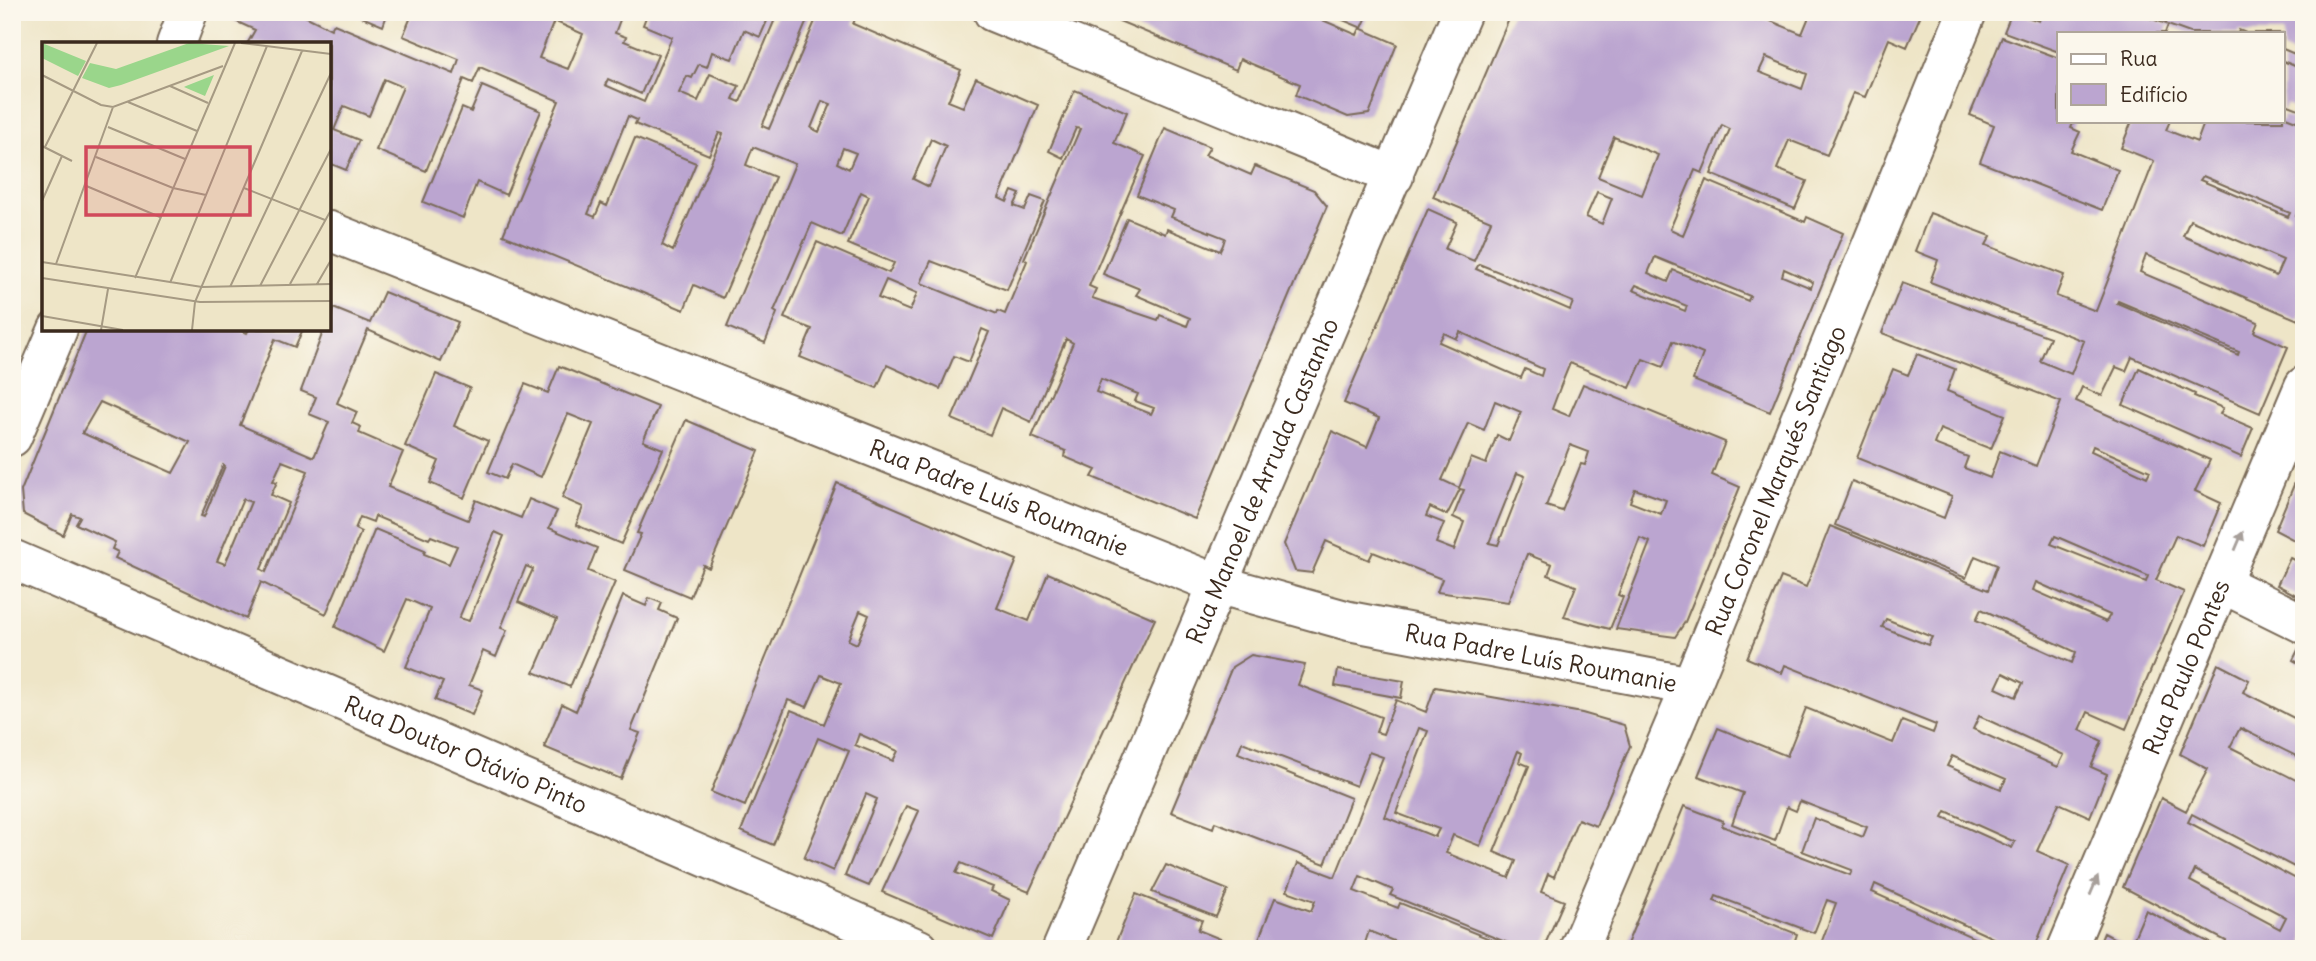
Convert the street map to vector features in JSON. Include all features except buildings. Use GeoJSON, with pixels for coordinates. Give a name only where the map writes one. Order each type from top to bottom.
{"type":"FeatureCollection","features":[{"type":"Feature","properties":{"kind":"street"},"geometry":{"type":"LineString","coordinates":[[177,42],[188,12]]}},
{"type":"Feature","properties":{"kind":"street"},"geometry":{"type":"LineString","coordinates":[[993,12],[1394,176]]}},
{"type":"Feature","properties":{"kind":"street","name":"Rua Manoel de Arruda Castanho"},"geometry":{"type":"LineString","coordinates":[[1062,949],[1220,585],[1462,12]]}},
{"type":"Feature","properties":{"kind":"street","name":"Rua Coronel Marqués Santiago"},"geometry":{"type":"LineString","coordinates":[[1579,949],[1691,686],[1967,12]]}},
{"type":"Feature","properties":{"kind":"street","name":"Rua Padre Luís Roumanie"},"geometry":{"type":"LineString","coordinates":[[331,233],[1220,585],[1349,621],[1691,686]]}},
{"type":"Feature","properties":{"kind":"street"},"geometry":{"type":"LineString","coordinates":[[12,437],[57,331]]}},
{"type":"Feature","properties":{"kind":"street","name":"Rua Paulo Pontes"},"geometry":{"type":"LineString","coordinates":[[2067,949],[2304,386]]}},
{"type":"Feature","properties":{"kind":"street","name":"Rua Doutor Otávio Pinto"},"geometry":{"type":"LineString","coordinates":[[12,559],[919,949]]}},
{"type":"Feature","properties":{"kind":"street"},"geometry":{"type":"LineString","coordinates":[[2221,583],[2304,624]]}}]}
